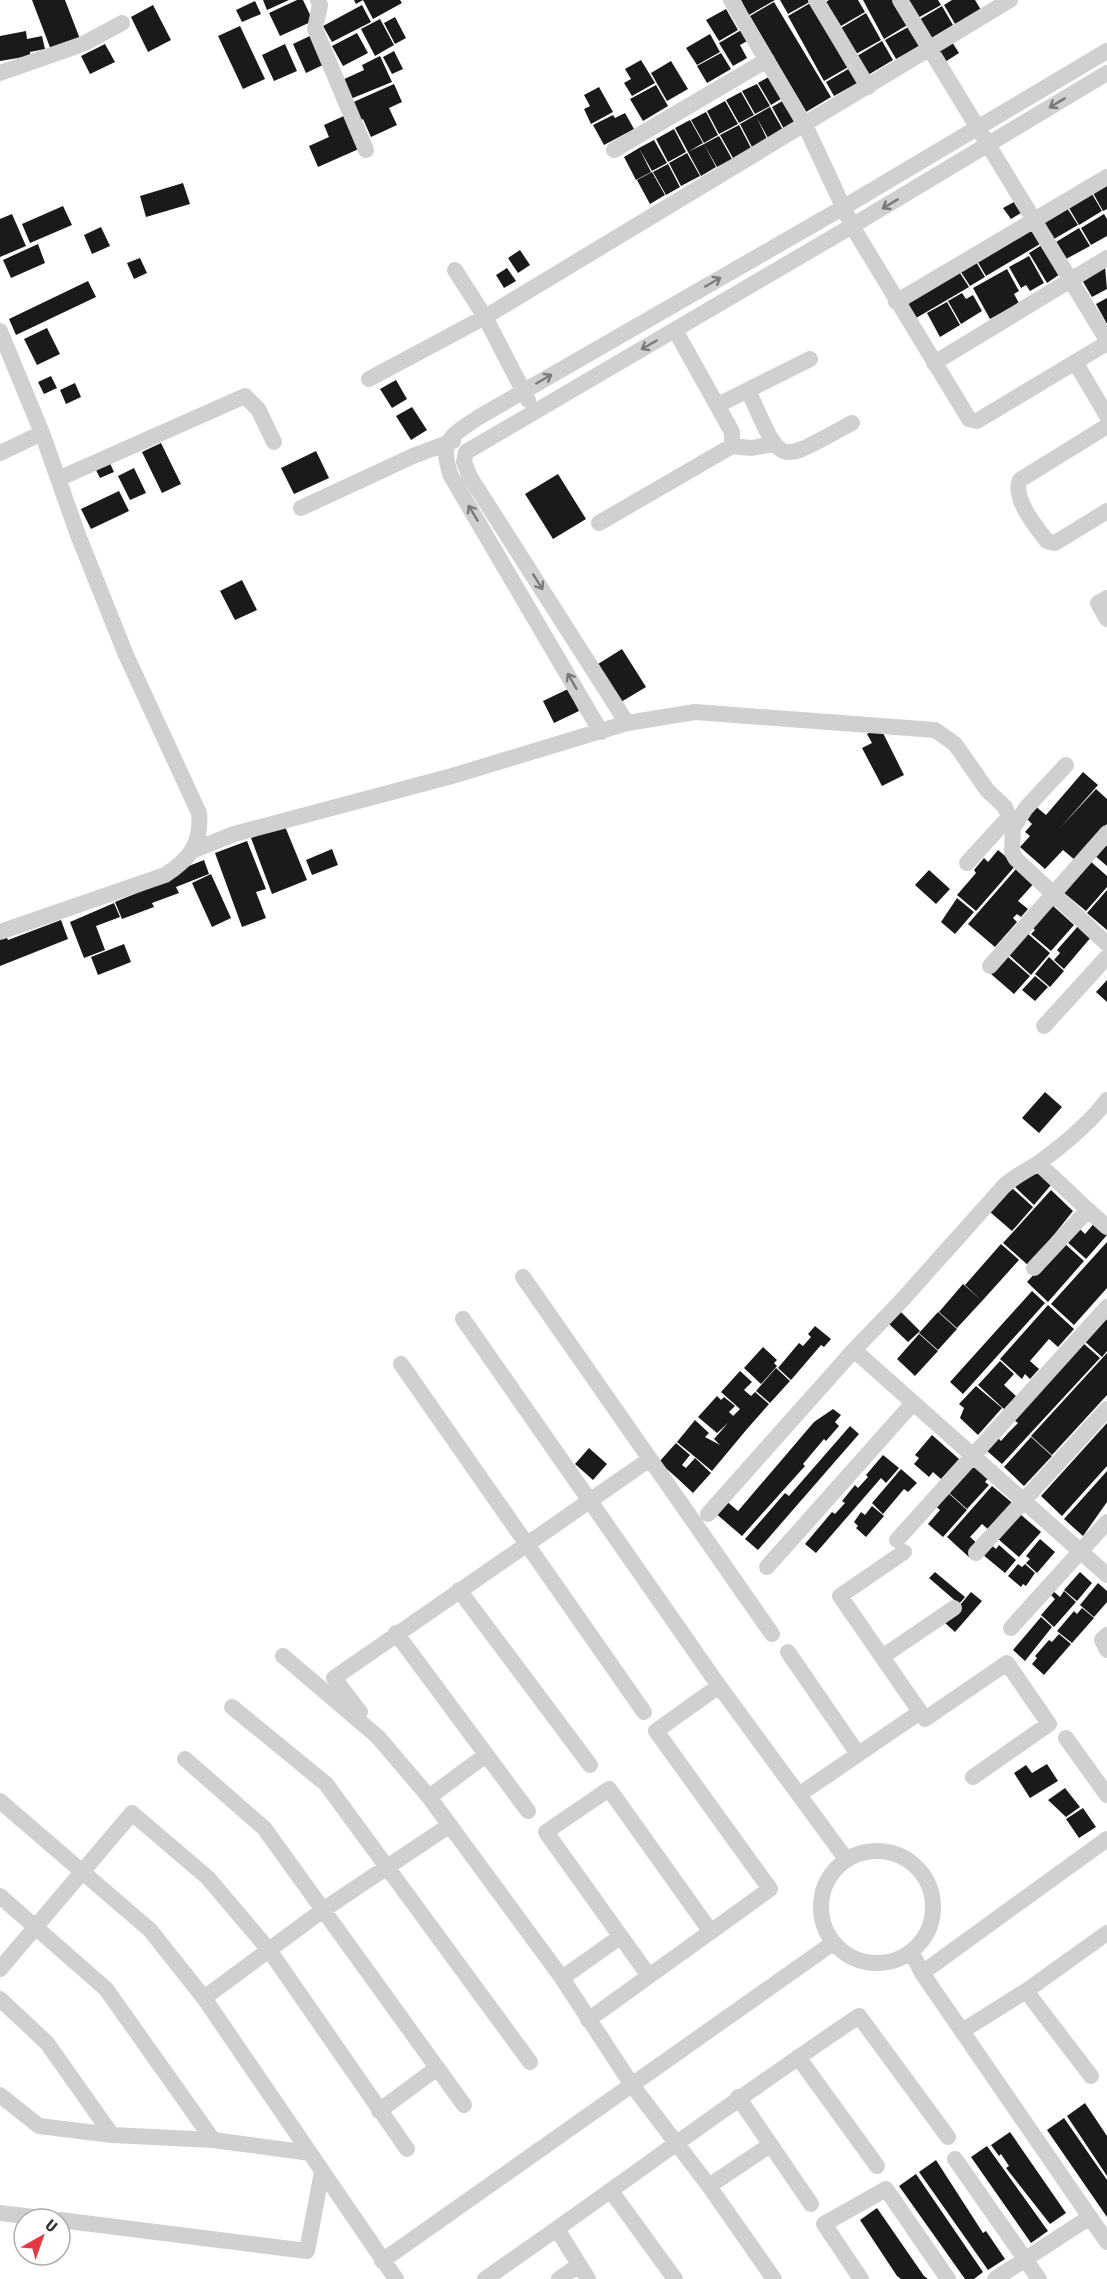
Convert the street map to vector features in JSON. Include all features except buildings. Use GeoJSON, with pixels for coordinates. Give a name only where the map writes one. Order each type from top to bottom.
{"type":"FeatureCollection","features":[{"type":"Feature","properties":{"kind":"street"},"geometry":{"type":"LineString","coordinates":[[318,0],[320,5],[315,29],[366,150]]}},
{"type":"Feature","properties":{"kind":"street"},"geometry":{"type":"LineString","coordinates":[[732,0],[805,125],[852,226],[896,302],[966,416],[977,421],[1107,342],[978,125],[900,0]]}},
{"type":"Feature","properties":{"kind":"street"},"geometry":{"type":"LineString","coordinates":[[816,0],[868,87]]}},
{"type":"Feature","properties":{"kind":"street"},"geometry":{"type":"LineString","coordinates":[[369,379],[485,317],[868,87],[988,5],[1010,0]]}},
{"type":"Feature","properties":{"kind":"street"},"geometry":{"type":"LineString","coordinates":[[0,72],[83,44],[122,23]]}},
{"type":"Feature","properties":{"kind":"street"},"geometry":{"type":"LineString","coordinates":[[601,732],[451,476],[444,457],[450,440],[459,430],[523,391],[843,207],[978,125],[1107,51]]}},
{"type":"Feature","properties":{"kind":"street"},"geometry":{"type":"LineString","coordinates":[[614,150],[767,60]]}},
{"type":"Feature","properties":{"kind":"street"},"geometry":{"type":"LineString","coordinates":[[627,723],[470,477],[464,462],[466,452],[852,226],[1107,73]]}},
{"type":"Feature","properties":{"kind":"street"},"geometry":{"type":"LineString","coordinates":[[896,302],[1107,177]]}},
{"type":"Feature","properties":{"kind":"street"},"geometry":{"type":"LineString","coordinates":[[934,363],[1107,258]]}},
{"type":"Feature","properties":{"kind":"street"},"geometry":{"type":"LineString","coordinates":[[455,270],[485,317],[535,412]]}},
{"type":"Feature","properties":{"kind":"street"},"geometry":{"type":"LineString","coordinates":[[675,330],[732,432],[732,446]]}},
{"type":"Feature","properties":{"kind":"street"},"geometry":{"type":"LineString","coordinates":[[0,331],[42,433],[126,654],[199,813],[200,825],[194,850],[188,859],[165,874],[0,933]]}},
{"type":"Feature","properties":{"kind":"street"},"geometry":{"type":"LineString","coordinates":[[718,405],[810,359]]}},
{"type":"Feature","properties":{"kind":"street"},"geometry":{"type":"LineString","coordinates":[[1075,362],[1107,416]]}},
{"type":"Feature","properties":{"kind":"street"},"geometry":{"type":"LineString","coordinates":[[748,390],[778,451],[786,454],[798,452],[852,423]]}},
{"type":"Feature","properties":{"kind":"street"},"geometry":{"type":"LineString","coordinates":[[58,479],[245,396],[258,409],[274,442]]}},
{"type":"Feature","properties":{"kind":"street"},"geometry":{"type":"LineString","coordinates":[[1107,426],[1020,480],[1016,487],[1019,498],[1047,541],[1055,543],[1107,511]]}},
{"type":"Feature","properties":{"kind":"street"},"geometry":{"type":"LineString","coordinates":[[0,453],[42,433]]}},
{"type":"Feature","properties":{"kind":"street"},"geometry":{"type":"LineString","coordinates":[[301,508],[450,440],[457,442],[466,452]]}},
{"type":"Feature","properties":{"kind":"street"},"geometry":{"type":"LineString","coordinates":[[599,523],[732,446],[751,448],[774,444]]}},
{"type":"Feature","properties":{"kind":"street"},"geometry":{"type":"LineString","coordinates":[[497,552],[515,545]]}},
{"type":"Feature","properties":{"kind":"street"},"geometry":{"type":"LineString","coordinates":[[1107,598],[1098,603],[1107,619]]}},
{"type":"Feature","properties":{"kind":"street"},"geometry":{"type":"LineString","coordinates":[[194,850],[234,834],[441,778],[627,723],[678,714],[723,712],[935,730],[955,744],[987,790],[1005,807],[1011,823],[1012,852],[1016,859],[1107,944]]}},
{"type":"Feature","properties":{"kind":"street"},"geometry":{"type":"LineString","coordinates":[[968,863],[1026,808],[1066,765]]}},
{"type":"Feature","properties":{"kind":"street"},"geometry":{"type":"LineString","coordinates":[[990,966],[1107,833]]}},
{"type":"Feature","properties":{"kind":"street"},"geometry":{"type":"LineString","coordinates":[[1044,1026],[1107,957]]}},
{"type":"Feature","properties":{"kind":"street"},"geometry":{"type":"LineString","coordinates":[[708,1514],[1004,1186],[1016,1174],[1038,1163],[1085,1123],[1107,1100]]}},
{"type":"Feature","properties":{"kind":"street"},"geometry":{"type":"LineString","coordinates":[[1038,1163],[1107,1227]]}},
{"type":"Feature","properties":{"kind":"street"},"geometry":{"type":"LineString","coordinates":[[1034,1268],[1088,1210]]}},
{"type":"Feature","properties":{"kind":"street"},"geometry":{"type":"LineString","coordinates":[[523,1277],[772,1634]]}},
{"type":"Feature","properties":{"kind":"street"},"geometry":{"type":"LineString","coordinates":[[973,1777],[1049,1724],[1007,1663],[925,1719],[840,1596],[900,1546],[972,1455],[1105,1312]]}},
{"type":"Feature","properties":{"kind":"street"},"geometry":{"type":"LineString","coordinates":[[463,1319],[719,1686],[846,1859]]}},
{"type":"Feature","properties":{"kind":"street"},"geometry":{"type":"LineString","coordinates":[[854,1350],[1107,1575]]}},
{"type":"Feature","properties":{"kind":"street"},"geometry":{"type":"LineString","coordinates":[[400,1364],[644,1712]]}},
{"type":"Feature","properties":{"kind":"street"},"geometry":{"type":"LineString","coordinates":[[767,1567],[914,1403]]}},
{"type":"Feature","properties":{"kind":"street"},"geometry":{"type":"LineString","coordinates":[[976,1553],[1107,1409]]}},
{"type":"Feature","properties":{"kind":"street"},"geometry":{"type":"LineString","coordinates":[[650,1459],[334,1678],[378,1737],[450,1825],[562,1978],[632,2085],[709,2186],[774,2279]]}},
{"type":"Feature","properties":{"kind":"street"},"geometry":{"type":"LineString","coordinates":[[1011,1628],[1107,1522]]}},
{"type":"Feature","properties":{"kind":"street"},"geometry":{"type":"LineString","coordinates":[[459,1590],[590,1765]]}},
{"type":"Feature","properties":{"kind":"street"},"geometry":{"type":"LineString","coordinates":[[882,1657],[954,1608]]}},
{"type":"Feature","properties":{"kind":"street"},"geometry":{"type":"LineString","coordinates":[[396,1634],[528,1811]]}},
{"type":"Feature","properties":{"kind":"street"},"geometry":{"type":"LineString","coordinates":[[1107,1635],[1102,1640],[1107,1650]]}},
{"type":"Feature","properties":{"kind":"street"},"geometry":{"type":"LineString","coordinates":[[788,1652],[858,1754]]}},
{"type":"Feature","properties":{"kind":"street"},"geometry":{"type":"LineString","coordinates":[[283,1656],[378,1737]]}},
{"type":"Feature","properties":{"kind":"street"},"geometry":{"type":"LineString","coordinates":[[588,2020],[770,1889],[656,1731],[719,1686]]}},
{"type":"Feature","properties":{"kind":"street"},"geometry":{"type":"LineString","coordinates":[[232,1707],[326,1784],[530,2062]]}},
{"type":"Feature","properties":{"kind":"street"},"geometry":{"type":"LineString","coordinates":[[800,1794],[920,1712]]}},
{"type":"Feature","properties":{"kind":"street"},"geometry":{"type":"LineString","coordinates":[[1066,1738],[1107,1795]]}},
{"type":"Feature","properties":{"kind":"street"},"geometry":{"type":"LineString","coordinates":[[429,1797],[486,1755]]}},
{"type":"Feature","properties":{"kind":"street"},"geometry":{"type":"LineString","coordinates":[[185,1759],[264,1828],[464,2104]]}},
{"type":"Feature","properties":{"kind":"street"},"geometry":{"type":"LineString","coordinates":[[649,1976],[546,1832],[609,1789],[711,1932]]}},
{"type":"Feature","properties":{"kind":"street"},"geometry":{"type":"LineString","coordinates":[[0,1800],[84,1870],[150,1930],[204,1998],[381,2261],[396,2279]]}},
{"type":"Feature","properties":{"kind":"street"},"geometry":{"type":"LineString","coordinates":[[0,1969],[132,1813],[208,1878],[268,1950],[407,2149]]}},
{"type":"Feature","properties":{"kind":"street"},"geometry":{"type":"LineString","coordinates":[[204,1998],[323,1910],[450,1825]]}},
{"type":"Feature","properties":{"kind":"street"},"geometry":{"type":"LineString","coordinates":[[922,1973],[1107,1839]]}},
{"type":"Feature","properties":{"kind":"street"},"geometry":{"type":"LineString","coordinates":[[871,1851],[892,1852],[911,1862],[925,1877],[933,1897],[933,1918],[926,1937],[912,1953],[892,1962],[871,1964],[850,1957],[833,1943],[823,1921],[822,1896],[827,1880],[846,1859],[871,1851]]}},
{"type":"Feature","properties":{"kind":"street"},"geometry":{"type":"LineString","coordinates":[[0,1896],[106,1989],[213,2140]]}},
{"type":"Feature","properties":{"kind":"street"},"geometry":{"type":"LineString","coordinates":[[962,2031],[1026,1991],[1107,1933]]}},
{"type":"Feature","properties":{"kind":"street"},"geometry":{"type":"LineString","coordinates":[[562,1978],[620,1937]]}},
{"type":"Feature","properties":{"kind":"street"},"geometry":{"type":"LineString","coordinates":[[381,2261],[833,1943]]}},
{"type":"Feature","properties":{"kind":"street"},"geometry":{"type":"LineString","coordinates":[[912,1953],[922,1973],[1107,2242]]}},
{"type":"Feature","properties":{"kind":"street"},"geometry":{"type":"LineString","coordinates":[[1026,1991],[1091,2076]]}},
{"type":"Feature","properties":{"kind":"street"},"geometry":{"type":"LineString","coordinates":[[0,1999],[47,2043],[112,2135]]}},
{"type":"Feature","properties":{"kind":"street"},"geometry":{"type":"LineString","coordinates":[[485,2279],[677,2145],[738,2097],[859,2016],[948,2137]]}},
{"type":"Feature","properties":{"kind":"street"},"geometry":{"type":"LineString","coordinates":[[798,2057],[878,2166]]}},
{"type":"Feature","properties":{"kind":"street"},"geometry":{"type":"LineString","coordinates":[[379,2111],[437,2068]]}},
{"type":"Feature","properties":{"kind":"street"},"geometry":{"type":"LineString","coordinates":[[0,2095],[39,2126],[112,2135],[213,2140],[309,2153]]}},
{"type":"Feature","properties":{"kind":"street"},"geometry":{"type":"LineString","coordinates":[[738,2097],[811,2204]]}},
{"type":"Feature","properties":{"kind":"street"},"geometry":{"type":"LineString","coordinates":[[709,2186],[770,2145]]}},
{"type":"Feature","properties":{"kind":"street"},"geometry":{"type":"LineString","coordinates":[[954,2159],[1039,2279]]}},
{"type":"Feature","properties":{"kind":"street"},"geometry":{"type":"LineString","coordinates":[[72,2222],[307,2251],[322,2172]]}},
{"type":"Feature","properties":{"kind":"street"},"geometry":{"type":"LineString","coordinates":[[861,2279],[824,2224],[886,2189],[948,2279]]}},
{"type":"Feature","properties":{"kind":"street"},"geometry":{"type":"LineString","coordinates":[[611,2191],[675,2279]]}},
{"type":"Feature","properties":{"kind":"street"},"geometry":{"type":"LineString","coordinates":[[995,2279],[1090,2217]]}},
{"type":"Feature","properties":{"kind":"street"},"geometry":{"type":"LineString","coordinates":[[557,2229],[584,2272],[559,2279]]}}]}
